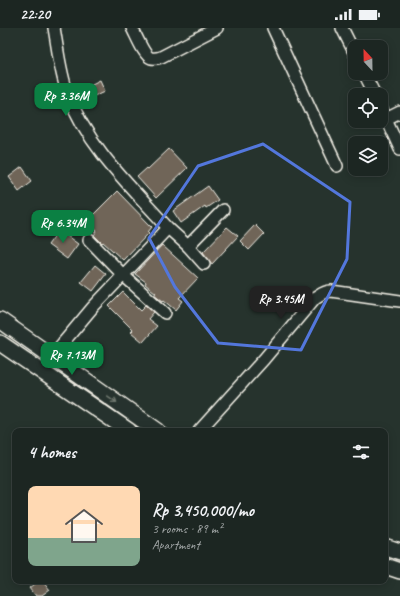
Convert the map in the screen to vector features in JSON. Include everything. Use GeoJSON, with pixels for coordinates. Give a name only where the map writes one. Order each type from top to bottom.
{"type":"FeatureCollection","features":[{"type":"Feature","properties":{"kind":"street"},"geometry":{"type":"LineString","coordinates":[[54,28],[66,88],[88,133],[127,184],[204,264]]}},
{"type":"Feature","properties":{"kind":"street"},"geometry":{"type":"LineString","coordinates":[[132,28],[146,54],[149,58],[153,59],[161,57],[202,31],[217,28]]}},
{"type":"Feature","properties":{"kind":"street"},"geometry":{"type":"LineString","coordinates":[[273,28],[338,166]]}},
{"type":"Feature","properties":{"kind":"street"},"geometry":{"type":"LineString","coordinates":[[342,28],[348,40]]}},
{"type":"Feature","properties":{"kind":"street"},"geometry":{"type":"LineString","coordinates":[[388,118],[400,112]]}},
{"type":"Feature","properties":{"kind":"street"},"geometry":{"type":"LineString","coordinates":[[388,123],[400,149]]}},
{"type":"Feature","properties":{"kind":"street"},"geometry":{"type":"LineString","coordinates":[[188,246],[223,210]]}},
{"type":"Feature","properties":{"kind":"street"},"geometry":{"type":"LineString","coordinates":[[52,356],[93,307],[168,228]]}},
{"type":"Feature","properties":{"kind":"street"},"geometry":{"type":"LineString","coordinates":[[89,240],[123,275],[165,313]]}},
{"type":"Feature","properties":{"kind":"street"},"geometry":{"type":"LineString","coordinates":[[202,428],[264,359],[315,298],[326,291],[331,291],[400,301]]}},
{"type":"Feature","properties":{"kind":"street"},"geometry":{"type":"LineString","coordinates":[[0,320],[154,428]]}},
{"type":"Feature","properties":{"kind":"street"},"geometry":{"type":"LineString","coordinates":[[0,343],[125,428]]}},
{"type":"Feature","properties":{"kind":"street"},"geometry":{"type":"LineString","coordinates":[[388,548],[400,552]]}},
{"type":"Feature","properties":{"kind":"street"},"geometry":{"type":"LineString","coordinates":[[388,567],[400,571]]}},
{"type":"Feature","properties":{"kind":"highlighted area"},"geometry":{"type":"Polygon","coordinates":[[[263,144],[350,202],[347,259],[301,350],[218,343],[175,287],[149,238],[198,166],[263,144]]]}},
{"type":"Feature","properties":{"kind":"building"},"geometry":{"type":"Polygon","coordinates":[[[100,80],[105,91],[94,96],[90,85],[100,80]]]}},
{"type":"Feature","properties":{"kind":"building"},"geometry":{"type":"Polygon","coordinates":[[[169,149],[187,168],[156,198],[137,177],[147,168],[148,169],[169,149]]]}},
{"type":"Feature","properties":{"kind":"building"},"geometry":{"type":"Polygon","coordinates":[[[22,167],[32,181],[19,191],[9,177],[22,167]]]}},
{"type":"Feature","properties":{"kind":"building"},"geometry":{"type":"Polygon","coordinates":[[[208,186],[218,200],[206,208],[205,206],[181,223],[173,211],[208,186]]]}},
{"type":"Feature","properties":{"kind":"building"},"geometry":{"type":"Polygon","coordinates":[[[117,191],[152,227],[148,232],[149,233],[123,260],[94,235],[97,231],[87,221],[117,191]]]}},
{"type":"Feature","properties":{"kind":"building"},"geometry":{"type":"Polygon","coordinates":[[[255,225],[264,234],[249,250],[240,241],[255,225]]]}},
{"type":"Feature","properties":{"kind":"building"},"geometry":{"type":"Polygon","coordinates":[[[227,227],[238,236],[212,264],[203,252],[227,227]]]}},
{"type":"Feature","properties":{"kind":"building"},"geometry":{"type":"Polygon","coordinates":[[[59,230],[78,244],[67,259],[48,245],[59,230]]]}},
{"type":"Feature","properties":{"kind":"building"},"geometry":{"type":"Polygon","coordinates":[[[162,245],[198,278],[179,298],[183,301],[176,310],[154,294],[156,293],[145,284],[146,282],[135,274],[162,245]]]}},
{"type":"Feature","properties":{"kind":"building"},"geometry":{"type":"Polygon","coordinates":[[[95,265],[106,274],[93,291],[81,282],[95,265]]]}},
{"type":"Feature","properties":{"kind":"building"},"geometry":{"type":"Polygon","coordinates":[[[123,292],[141,310],[146,305],[154,312],[148,319],[157,326],[143,342],[131,332],[133,330],[109,306],[123,292]]]}},
{"type":"Feature","properties":{"kind":"building"},"geometry":{"type":"Polygon","coordinates":[[[35,584],[45,584],[50,590],[42,596],[36,596],[30,588],[35,584]]]}}]}
